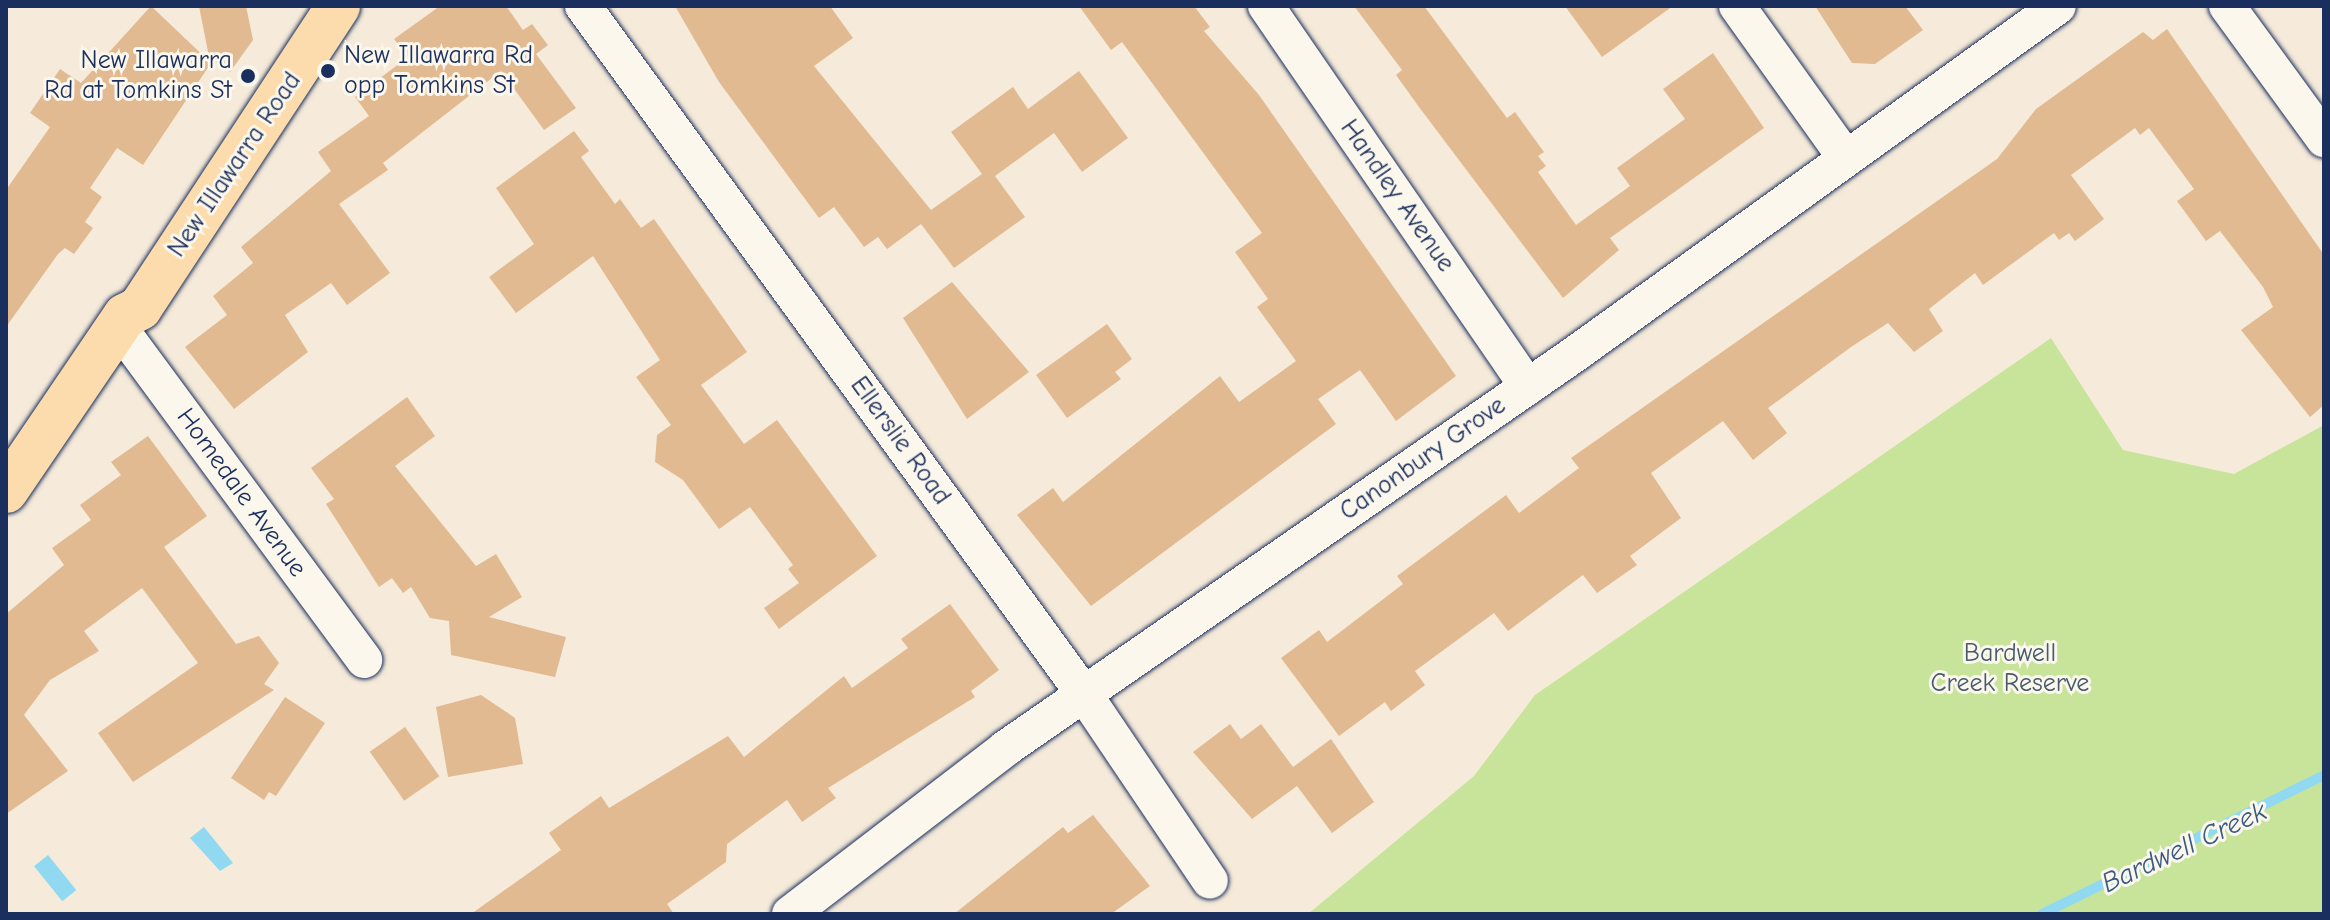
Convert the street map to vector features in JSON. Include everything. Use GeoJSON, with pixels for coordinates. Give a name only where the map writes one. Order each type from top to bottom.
{"type":"FeatureCollection","features":[{"type":"Feature","properties":{"kind":"main road","name":"New Illawarra Road"},"geometry":{"type":"LineString","coordinates":[[122,321],[126,299],[312,6]]}},
{"type":"Feature","properties":{"kind":"main road","name":"New Illawarra Road"},"geometry":{"type":"LineString","coordinates":[[6,491],[122,321],[140,308],[338,6]]}},
{"type":"Feature","properties":{"kind":"street","name":"Ellerslie Road"},"geometry":{"type":"LineString","coordinates":[[583,6],[1084,694],[1210,881]]}},
{"type":"Feature","properties":{"kind":"street","name":"Handley Avenue"},"geometry":{"type":"LineString","coordinates":[[1266,6],[1528,387]]}},
{"type":"Feature","properties":{"kind":"street"},"geometry":{"type":"LineString","coordinates":[[1737,6],[1846,158]]}},
{"type":"Feature","properties":{"kind":"street","name":"Canonbury Grove"},"geometry":{"type":"LineString","coordinates":[[790,914],[1084,694],[1528,387],[2058,6]]}},
{"type":"Feature","properties":{"kind":"street"},"geometry":{"type":"LineString","coordinates":[[2227,6],[2324,139]]}},
{"type":"Feature","properties":{"kind":"street","name":"Homedale Avenue"},"geometry":{"type":"LineString","coordinates":[[122,321],[364,660]]}},
{"type":"Feature","properties":{"kind":"green space","name":"Bardwell Creek Reserve"},"geometry":{"type":"Polygon","coordinates":[[[2051,338],[2123,450],[2234,474],[2324,425],[2324,914],[1308,914],[1474,776],[1535,695],[2051,338]]]}},
{"type":"Feature","properties":{"kind":"water"},"geometry":{"type":"Polygon","coordinates":[[[204,827],[233,863],[220,871],[190,838],[204,827]]]}},
{"type":"Feature","properties":{"kind":"water"},"geometry":{"type":"Polygon","coordinates":[[[48,855],[76,890],[62,901],[34,866],[48,855]]]}},
{"type":"Feature","properties":{"kind":"building"},"geometry":{"type":"Polygon","coordinates":[[[151,6],[211,63],[143,165],[117,148],[90,188],[102,197],[85,222],[93,228],[74,254],[65,248],[58,254],[6,327],[6,190],[50,127],[30,113],[60,69],[81,83],[151,6]]]}},
{"type":"Feature","properties":{"kind":"building"},"geometry":{"type":"Polygon","coordinates":[[[199,6],[246,6],[253,40],[230,72],[209,57],[199,6]]]}},
{"type":"Feature","properties":{"kind":"building"},"geometry":{"type":"Polygon","coordinates":[[[440,6],[506,6],[523,30],[532,24],[548,45],[536,54],[576,108],[544,130],[501,71],[383,163],[388,170],[339,204],[390,273],[347,305],[331,283],[285,315],[308,352],[234,409],[185,347],[227,315],[213,296],[253,263],[241,247],[331,171],[318,152],[369,116],[355,97],[408,57],[394,39],[440,6]]]}},
{"type":"Feature","properties":{"kind":"building"},"geometry":{"type":"Polygon","coordinates":[[[675,6],[830,6],[853,38],[814,66],[931,210],[982,174],[951,132],[1013,87],[1028,109],[1079,71],[1128,138],[1082,172],[1054,133],[995,176],[1025,217],[954,268],[921,224],[887,249],[878,237],[864,247],[834,207],[819,218],[719,82],[675,6]]]}},
{"type":"Feature","properties":{"kind":"building"},"geometry":{"type":"Polygon","coordinates":[[[1079,6],[1194,6],[1210,27],[1204,31],[1259,95],[1456,376],[1396,421],[1360,370],[1318,399],[1336,424],[1091,606],[1017,515],[1053,488],[1063,502],[1220,376],[1239,402],[1296,361],[1257,307],[1268,299],[1235,252],[1262,233],[1122,42],[1111,50],[1079,6]]]}},
{"type":"Feature","properties":{"kind":"building"},"geometry":{"type":"Polygon","coordinates":[[[1354,6],[1424,6],[1507,118],[1515,112],[1544,152],[1538,156],[1546,166],[1538,172],[1576,225],[1630,186],[1617,168],[1685,119],[1663,89],[1713,53],[1764,128],[1610,238],[1619,250],[1563,298],[1396,75],[1402,70],[1354,6]]]}},
{"type":"Feature","properties":{"kind":"building"},"geometry":{"type":"Polygon","coordinates":[[[1565,6],[1673,6],[1602,57],[1565,6]]]}},
{"type":"Feature","properties":{"kind":"building"},"geometry":{"type":"Polygon","coordinates":[[[1815,6],[1905,6],[1923,30],[1875,64],[1852,63],[1815,6]]]}},
{"type":"Feature","properties":{"kind":"building"},"geometry":{"type":"Polygon","coordinates":[[[2167,29],[2324,255],[2324,405],[2310,417],[2241,330],[2273,307],[2263,287],[2220,231],[2206,241],[2177,201],[2194,189],[2149,128],[2140,135],[2135,128],[2071,175],[2104,219],[2075,241],[2069,233],[2059,240],[2054,233],[1983,285],[1975,273],[1929,309],[1943,331],[1914,352],[1888,323],[1851,347],[1768,408],[1787,433],[1753,460],[1723,421],[1651,473],[1681,518],[1630,556],[1637,565],[1597,593],[1583,575],[1508,631],[1494,613],[1415,671],[1425,685],[1391,711],[1385,702],[1339,736],[1281,658],[1319,630],[1327,642],[1403,584],[1397,576],[1506,495],[1519,513],[1579,468],[1571,458],[1997,159],[2036,109],[2143,32],[2153,40],[2167,29]]]}},
{"type":"Feature","properties":{"kind":"building"},"geometry":{"type":"Polygon","coordinates":[[[574,131],[589,151],[581,157],[615,204],[620,199],[641,228],[654,219],[747,352],[701,385],[744,444],[777,420],[877,556],[779,629],[764,608],[799,583],[788,569],[793,565],[750,507],[719,529],[683,480],[655,462],[657,435],[671,425],[636,377],[660,360],[593,256],[516,313],[489,277],[534,244],[496,188],[574,131]]]}},
{"type":"Feature","properties":{"kind":"building"},"geometry":{"type":"Polygon","coordinates":[[[952,282],[1029,372],[967,419],[903,318],[952,282]]]}},
{"type":"Feature","properties":{"kind":"building"},"geometry":{"type":"Polygon","coordinates":[[[1107,324],[1132,359],[1115,372],[1121,379],[1067,418],[1036,375],[1107,324]]]}},
{"type":"Feature","properties":{"kind":"building"},"geometry":{"type":"Polygon","coordinates":[[[407,397],[435,436],[395,466],[476,566],[496,554],[522,597],[489,617],[566,637],[555,677],[451,655],[449,621],[430,618],[411,587],[403,593],[392,578],[379,587],[326,504],[334,499],[311,468],[407,397]]]}},
{"type":"Feature","properties":{"kind":"building"},"geometry":{"type":"Polygon","coordinates":[[[148,436],[207,516],[164,547],[236,644],[259,636],[279,663],[264,684],[274,690],[133,782],[98,733],[198,663],[142,588],[84,631],[99,651],[50,680],[24,715],[68,771],[6,814],[6,614],[64,565],[52,548],[91,520],[80,505],[121,475],[111,462],[148,436]]]}},
{"type":"Feature","properties":{"kind":"building"},"geometry":{"type":"Polygon","coordinates":[[[950,604],[999,670],[971,691],[975,697],[828,788],[836,798],[802,822],[787,800],[727,844],[726,862],[667,904],[674,914],[471,914],[561,850],[549,833],[601,796],[609,808],[728,736],[744,757],[844,676],[852,688],[908,648],[901,639],[950,604]]]}},
{"type":"Feature","properties":{"kind":"building"},"geometry":{"type":"Polygon","coordinates":[[[481,695],[515,718],[523,764],[448,777],[436,707],[481,695]]]}},
{"type":"Feature","properties":{"kind":"building"},"geometry":{"type":"Polygon","coordinates":[[[285,697],[325,723],[276,796],[269,792],[264,800],[231,778],[285,697]]]}},
{"type":"Feature","properties":{"kind":"building"},"geometry":{"type":"Polygon","coordinates":[[[1230,724],[1241,739],[1261,724],[1293,767],[1331,739],[1374,802],[1332,833],[1297,786],[1252,819],[1193,752],[1230,724]]]}},
{"type":"Feature","properties":{"kind":"building"},"geometry":{"type":"Polygon","coordinates":[[[405,727],[439,776],[404,801],[370,752],[405,727]]]}},
{"type":"Feature","properties":{"kind":"building"},"geometry":{"type":"Polygon","coordinates":[[[1093,815],[1150,886],[1111,914],[954,914],[1063,827],[1068,833],[1093,815]]]}},
{"type":"Feature","properties":{"kind":"waterway","name":"Bardwell Creek"},"geometry":{"type":"LineString","coordinates":[[2042,914],[2324,775]]}},
{"type":"Feature","properties":{"kind":"place","name":"New Illawarra Rd opp Tomkins St"},"geometry":{"type":"Point","coordinates":[328,71]}},
{"type":"Feature","properties":{"kind":"place","name":"New Illawarra Rd at Tomkins St"},"geometry":{"type":"Point","coordinates":[248,76]}}]}
